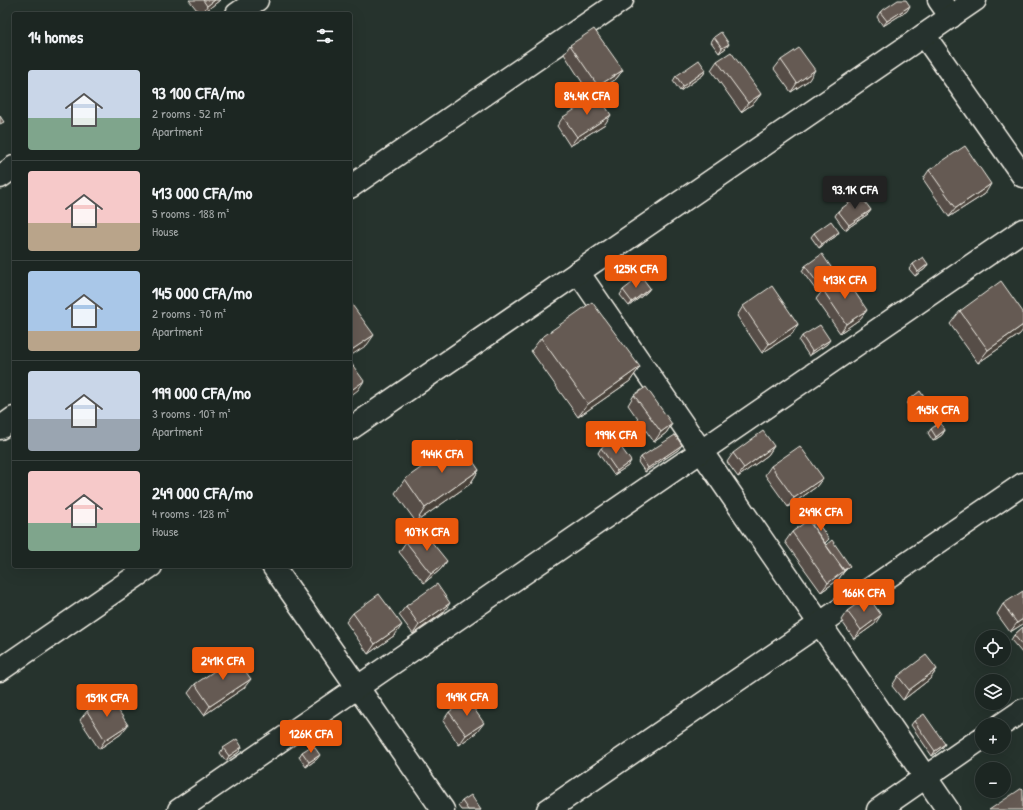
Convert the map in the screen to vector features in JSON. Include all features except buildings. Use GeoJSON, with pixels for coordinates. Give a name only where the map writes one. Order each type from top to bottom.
{"type":"FeatureCollection","features":[{"type":"Feature","properties":{"kind":"street"},"geometry":{"type":"LineString","coordinates":[[240,12],[257,0]]}},
{"type":"Feature","properties":{"kind":"street"},"geometry":{"type":"LineString","coordinates":[[352,186],[622,0]]}},
{"type":"Feature","properties":{"kind":"street"},"geometry":{"type":"LineString","coordinates":[[352,428],[924,35],[945,8],[975,0]]}},
{"type":"Feature","properties":{"kind":"street"},"geometry":{"type":"LineString","coordinates":[[924,35],[1023,176]]}},
{"type":"Feature","properties":{"kind":"street"},"geometry":{"type":"LineString","coordinates":[[0,177],[12,168]]}},
{"type":"Feature","properties":{"kind":"street"},"geometry":{"type":"LineString","coordinates":[[179,810],[1023,230]]}},
{"type":"Feature","properties":{"kind":"street"},"geometry":{"type":"LineString","coordinates":[[578,272],[948,810]]}},
{"type":"Feature","properties":{"kind":"street"},"geometry":{"type":"LineString","coordinates":[[0,428],[12,419]]}},
{"type":"Feature","properties":{"kind":"street"},"geometry":{"type":"LineString","coordinates":[[548,810],[1023,484]]}},
{"type":"Feature","properties":{"kind":"street"},"geometry":{"type":"LineString","coordinates":[[0,670],[148,568]]}},
{"type":"Feature","properties":{"kind":"street"},"geometry":{"type":"LineString","coordinates":[[274,568],[443,810]]}},
{"type":"Feature","properties":{"kind":"street"},"geometry":{"type":"LineString","coordinates":[[1011,718],[1023,710]]}},
{"type":"Feature","properties":{"kind":"street"},"geometry":{"type":"LineString","coordinates":[[878,810],[975,743]]}}]}
